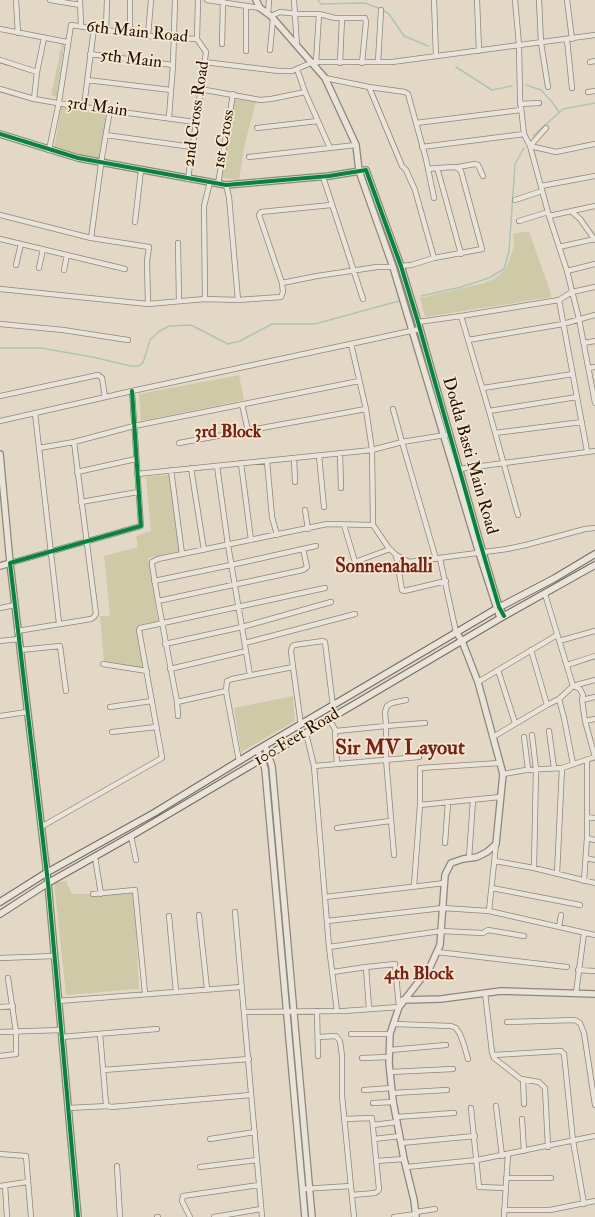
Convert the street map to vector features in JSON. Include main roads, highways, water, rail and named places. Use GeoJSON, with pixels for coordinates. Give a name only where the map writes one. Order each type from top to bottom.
{"type":"FeatureCollection","features":[{"type":"Feature","properties":{"kind":"main road","name":"100 Feet Road"},"geometry":{"type":"LineString","coordinates":[[0,902],[46,874],[154,813],[456,632],[556,578],[595,554]]}},
{"type":"Feature","properties":{"kind":"main road","name":"100 Feet Road"},"geometry":{"type":"LineString","coordinates":[[0,914],[48,883],[132,836],[502,617],[595,565]]}},
{"type":"Feature","properties":{"kind":"waterway"},"geometry":{"type":"LineString","coordinates":[[318,0],[321,4],[365,3],[381,9],[389,14],[404,36],[428,46]]}},
{"type":"Feature","properties":{"kind":"waterway"},"geometry":{"type":"LineString","coordinates":[[456,67],[492,90],[512,86]]}},
{"type":"Feature","properties":{"kind":"waterway"},"geometry":{"type":"LineString","coordinates":[[526,85],[541,90],[559,112]]}},
{"type":"Feature","properties":{"kind":"waterway"},"geometry":{"type":"LineString","coordinates":[[533,136],[563,109],[595,103]]}},
{"type":"Feature","properties":{"kind":"waterway"},"geometry":{"type":"LineString","coordinates":[[421,296],[461,287],[489,278],[504,269],[509,251],[515,164],[524,148]]}},
{"type":"Feature","properties":{"kind":"waterway"},"geometry":{"type":"LineString","coordinates":[[0,348],[41,348],[131,366],[138,366],[143,363],[150,340],[158,332],[169,326],[191,325],[228,344],[240,341],[272,324],[315,324],[399,301]]}},
{"type":"Feature","properties":{"kind":"district","name":"3rd Block"},"geometry":{"type":"Point","coordinates":[228,433]}},
{"type":"Feature","properties":{"kind":"district","name":"Sonnenahalli"},"geometry":{"type":"Point","coordinates":[384,568]}},
{"type":"Feature","properties":{"kind":"district","name":"Sir MV Layout"},"geometry":{"type":"Point","coordinates":[400,749]}},
{"type":"Feature","properties":{"kind":"district","name":"4th Block"},"geometry":{"type":"Point","coordinates":[419,975]}}]}
